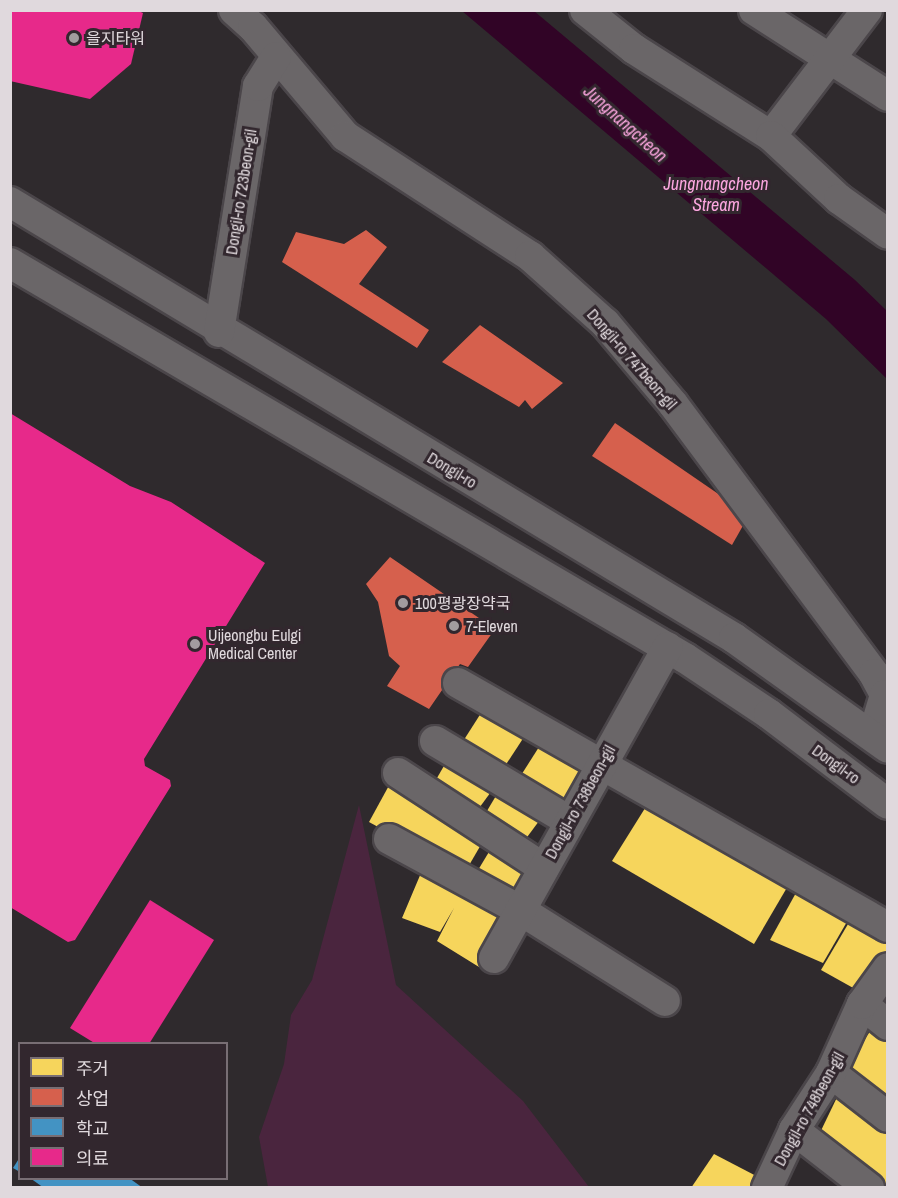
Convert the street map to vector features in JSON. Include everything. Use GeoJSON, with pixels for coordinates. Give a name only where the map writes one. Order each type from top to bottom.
{"type":"FeatureCollection","features":[{"type":"Feature","properties":{"kind":"street","name":"Dongil-ro 747beon-gil"},"geometry":{"type":"LineString","coordinates":[[234,10],[253,27],[345,136],[530,256],[617,337],[831,611],[874,674],[885,695],[880,741]]}},
{"type":"Feature","properties":{"kind":"street"},"geometry":{"type":"LineString","coordinates":[[585,10],[631,47],[771,136],[839,199],[888,234]]}},
{"type":"Feature","properties":{"kind":"street"},"geometry":{"type":"LineString","coordinates":[[754,10],[888,96]]}},
{"type":"Feature","properties":{"kind":"street"},"geometry":{"type":"LineString","coordinates":[[771,136],[867,10]]}},
{"type":"Feature","properties":{"kind":"street","name":"Dongil-ro 723beon-gil"},"geometry":{"type":"LineString","coordinates":[[219,332],[258,86],[276,57]]}},
{"type":"Feature","properties":{"kind":"street","name":"Dongil-ro"},"geometry":{"type":"LineString","coordinates":[[10,202],[219,332],[734,638],[880,741]]}},
{"type":"Feature","properties":{"kind":"street","name":"Dongil-ro"},"geometry":{"type":"LineString","coordinates":[[10,264],[668,647],[769,714],[888,804]]}},
{"type":"Feature","properties":{"kind":"street","name":"Dongil-ro 738beon-gil"},"geometry":{"type":"LineString","coordinates":[[494,958],[668,647]]}},
{"type":"Feature","properties":{"kind":"street"},"geometry":{"type":"LineString","coordinates":[[458,683],[888,927]]}},
{"type":"Feature","properties":{"kind":"street"},"geometry":{"type":"LineString","coordinates":[[435,741],[569,821]]}},
{"type":"Feature","properties":{"kind":"street"},"geometry":{"type":"LineString","coordinates":[[398,773],[544,868]]}},
{"type":"Feature","properties":{"kind":"street"},"geometry":{"type":"LineString","coordinates":[[389,839],[520,910],[665,1000]]}},
{"type":"Feature","properties":{"kind":"street","name":"Dongil-ro 748beon-gil"},"geometry":{"type":"LineString","coordinates":[[767,1188],[794,1130],[831,1073],[862,1004],[888,968]]}},
{"type":"Feature","properties":{"kind":"street"},"geometry":{"type":"LineString","coordinates":[[862,1004],[888,1025]]}},
{"type":"Feature","properties":{"kind":"street"},"geometry":{"type":"LineString","coordinates":[[831,1073],[888,1117]]}},
{"type":"Feature","properties":{"kind":"street"},"geometry":{"type":"LineString","coordinates":[[794,1130],[869,1188]]}},
{"type":"Feature","properties":{"kind":"shaded area"},"geometry":{"type":"Polygon","coordinates":[[[359,805],[396,985],[523,1101],[589,1187],[268,1187],[259,1137],[284,1064],[291,1015],[312,980],[359,805]]]}},
{"type":"Feature","properties":{"kind":"water","name":"Jungnangcheon Stream"},"geometry":{"type":"Polygon","coordinates":[[[462,11],[534,11],[855,280],[887,311],[887,379],[826,319],[462,11]]]}},
{"type":"Feature","properties":{"kind":"building: 주거"},"geometry":{"type":"Polygon","coordinates":[[[483,710],[524,737],[503,769],[460,746],[483,710]]]}},
{"type":"Feature","properties":{"kind":"building: 주거"},"geometry":{"type":"Polygon","coordinates":[[[539,747],[584,770],[562,809],[518,780],[539,747]]]}},
{"type":"Feature","properties":{"kind":"building: 주거"},"geometry":{"type":"Polygon","coordinates":[[[448,759],[496,785],[474,815],[430,790],[448,759]]]}},
{"type":"Feature","properties":{"kind":"building: 주거"},"geometry":{"type":"Polygon","coordinates":[[[392,780],[486,836],[464,874],[369,822],[392,780]]]}},
{"type":"Feature","properties":{"kind":"building: 주거"},"geometry":{"type":"Polygon","coordinates":[[[500,789],[542,817],[519,848],[481,821],[500,789]]]}},
{"type":"Feature","properties":{"kind":"building: 주거"},"geometry":{"type":"Polygon","coordinates":[[[652,797],[792,879],[754,944],[612,861],[652,797]]]}},
{"type":"Feature","properties":{"kind":"building: 주거"},"geometry":{"type":"Polygon","coordinates":[[[495,842],[536,866],[513,903],[472,880],[495,842]]]}},
{"type":"Feature","properties":{"kind":"building: 주거"},"geometry":{"type":"Polygon","coordinates":[[[421,873],[510,916],[479,967],[437,941],[454,908],[440,932],[402,918],[421,873]]]}},
{"type":"Feature","properties":{"kind":"building: 주거"},"geometry":{"type":"Polygon","coordinates":[[[797,891],[848,920],[823,963],[770,940],[797,891]]]}},
{"type":"Feature","properties":{"kind":"building: 주거"},"geometry":{"type":"Polygon","coordinates":[[[851,919],[888,939],[888,958],[864,994],[821,970],[851,919]]]}},
{"type":"Feature","properties":{"kind":"building: 주거"},"geometry":{"type":"Polygon","coordinates":[[[874,1025],[888,1038],[888,1110],[841,1077],[874,1025]]]}},
{"type":"Feature","properties":{"kind":"building: 주거"},"geometry":{"type":"Polygon","coordinates":[[[841,1089],[888,1124],[888,1188],[877,1188],[816,1141],[841,1089]]]}},
{"type":"Feature","properties":{"kind":"building: 주거"},"geometry":{"type":"Polygon","coordinates":[[[714,1154],[762,1179],[757,1188],[691,1188],[714,1154]]]}},
{"type":"Feature","properties":{"kind":"building: 상업"},"geometry":{"type":"Polygon","coordinates":[[[366,230],[387,247],[359,284],[429,330],[417,348],[282,262],[296,232],[344,244],[366,230]]]}},
{"type":"Feature","properties":{"kind":"building: 상업"},"geometry":{"type":"Polygon","coordinates":[[[480,325],[563,383],[532,409],[525,400],[519,407],[442,362],[480,325]]]}},
{"type":"Feature","properties":{"kind":"building: 상업"},"geometry":{"type":"Polygon","coordinates":[[[615,423],[749,515],[732,545],[592,456],[615,423]]]}},
{"type":"Feature","properties":{"kind":"building: 상업"},"geometry":{"type":"Polygon","coordinates":[[[390,557],[495,629],[468,667],[460,664],[429,709],[387,686],[400,666],[389,656],[378,602],[366,584],[390,557]]]}},
{"type":"Feature","properties":{"kind":"building: 학교"},"geometry":{"type":"Polygon","coordinates":[[[18,1160],[18,1171],[13,1168],[18,1160]]]}},
{"type":"Feature","properties":{"kind":"building: 학교"},"geometry":{"type":"Polygon","coordinates":[[[33,1180],[132,1180],[143,1188],[44,1188],[33,1180]]]}},
{"type":"Feature","properties":{"kind":"building: 의료","name":"을지타워"},"geometry":{"type":"Polygon","coordinates":[[[10,10],[136,10],[143,13],[131,64],[90,99],[10,81],[10,10]]]}},
{"type":"Feature","properties":{"kind":"building: 의료"},"geometry":{"type":"Polygon","coordinates":[[[10,413],[130,486],[171,502],[265,563],[144,759],[145,766],[170,780],[171,786],[75,940],[68,942],[10,907],[10,413]]]}},
{"type":"Feature","properties":{"kind":"building: 의료"},"geometry":{"type":"Polygon","coordinates":[[[150,900],[214,940],[150,1042],[93,1042],[70,1028],[150,900]]]}},
{"type":"Feature","properties":{"kind":"place","name":"을지타워"},"geometry":{"type":"Point","coordinates":[74,38]}},
{"type":"Feature","properties":{"kind":"place","name":"100평광장약국"},"geometry":{"type":"Point","coordinates":[403,603]}},
{"type":"Feature","properties":{"kind":"place","name":"7-Eleven"},"geometry":{"type":"Point","coordinates":[454,626]}},
{"type":"Feature","properties":{"kind":"place","name":"Uijeongbu Eulgi Medical Center"},"geometry":{"type":"Point","coordinates":[195,644]}},
{"type":"Feature","properties":{"kind":"water label","name":"Jungnangcheon"},"geometry":{"type":"Point","coordinates":[625,124]}}]}
